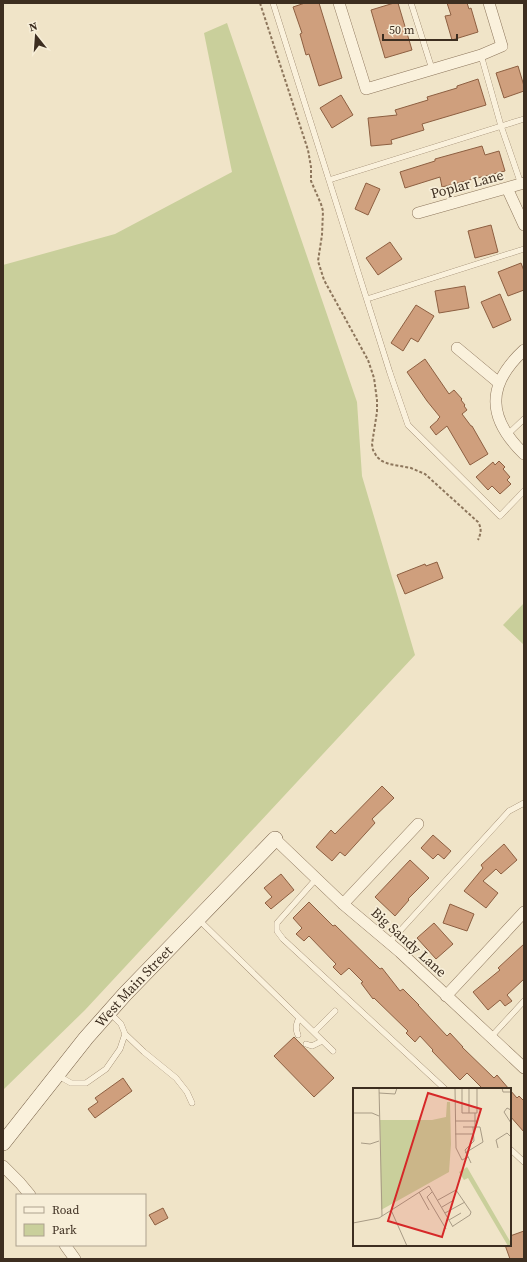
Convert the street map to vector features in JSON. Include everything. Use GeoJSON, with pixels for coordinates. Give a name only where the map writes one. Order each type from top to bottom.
{"type":"FeatureCollection","features":[{"type":"Feature","properties":{"kind":"street"},"geometry":{"type":"LineString","coordinates":[[339,3],[366,89],[481,55],[502,46],[489,3]]}},
{"type":"Feature","properties":{"kind":"street","name":"Poplar Lane"},"geometry":{"type":"LineString","coordinates":[[418,213],[523,184]]}},
{"type":"Feature","properties":{"kind":"street"},"geometry":{"type":"LineString","coordinates":[[507,188],[524,225]]}},
{"type":"Feature","properties":{"kind":"street"},"geometry":{"type":"LineString","coordinates":[[458,348],[499,383]]}},
{"type":"Feature","properties":{"kind":"street"},"geometry":{"type":"LineString","coordinates":[[524,350],[506,368],[499,383],[495,400],[497,417],[507,435],[524,454]]}},
{"type":"Feature","properties":{"kind":"street"},"geometry":{"type":"LineString","coordinates":[[343,904],[418,824]]}},
{"type":"Feature","properties":{"kind":"street","name":"Big Sandy Lane"},"geometry":{"type":"LineString","coordinates":[[275,839],[343,904],[389,942],[524,1068]]}},
{"type":"Feature","properties":{"kind":"street","name":"West Main Street"},"geometry":{"type":"LineString","coordinates":[[3,1143],[86,1038],[109,1012],[275,839]]}},
{"type":"Feature","properties":{"kind":"street"},"geometry":{"type":"LineString","coordinates":[[446,996],[524,912]]}},
{"type":"Feature","properties":{"kind":"street"},"geometry":{"type":"LineString","coordinates":[[3,1166],[29,1194]]}},
{"type":"Feature","properties":{"kind":"street"},"geometry":{"type":"LineString","coordinates":[[66,1246],[75,1259]]}},
{"type":"Feature","properties":{"kind":"lane"},"geometry":{"type":"LineString","coordinates":[[273,3],[390,373],[408,425],[500,516],[524,491]]}},
{"type":"Feature","properties":{"kind":"lane"},"geometry":{"type":"LineString","coordinates":[[411,3],[432,69]]}},
{"type":"Feature","properties":{"kind":"lane"},"geometry":{"type":"LineString","coordinates":[[481,55],[501,126],[523,184]]}},
{"type":"Feature","properties":{"kind":"lane"},"geometry":{"type":"LineString","coordinates":[[329,180],[524,119]]}},
{"type":"Feature","properties":{"kind":"lane"},"geometry":{"type":"LineString","coordinates":[[367,299],[524,249]]}},
{"type":"Feature","properties":{"kind":"lane"},"geometry":{"type":"LineString","coordinates":[[507,435],[524,419]]}},
{"type":"Feature","properties":{"kind":"lane"},"geometry":{"type":"LineString","coordinates":[[389,942],[509,811],[524,803]]}},
{"type":"Feature","properties":{"kind":"lane"},"geometry":{"type":"LineString","coordinates":[[316,879],[277,923],[277,931],[283,939],[444,1088]]}},
{"type":"Feature","properties":{"kind":"lane"},"geometry":{"type":"LineString","coordinates":[[198,919],[333,1051]]}},
{"type":"Feature","properties":{"kind":"lane"},"geometry":{"type":"LineString","coordinates":[[491,1037],[524,1001]]}},
{"type":"Feature","properties":{"kind":"lane"},"geometry":{"type":"LineString","coordinates":[[109,1012],[121,1024],[124,1034],[176,1078],[187,1092],[192,1103]]}},
{"type":"Feature","properties":{"kind":"lane"},"geometry":{"type":"LineString","coordinates":[[314,1032],[335,1012]]}},
{"type":"Feature","properties":{"kind":"lane"},"geometry":{"type":"LineString","coordinates":[[298,1035],[296,1025],[299,1018]]}},
{"type":"Feature","properties":{"kind":"lane"},"geometry":{"type":"LineString","coordinates":[[57,1074],[71,1083],[86,1082],[106,1069],[120,1049],[124,1034]]}},
{"type":"Feature","properties":{"kind":"lane"},"geometry":{"type":"LineString","coordinates":[[306,1044],[312,1046],[322,1040]]}},
{"type":"Feature","properties":{"kind":"lane"},"geometry":{"type":"LineString","coordinates":[[511,1150],[524,1162]]}},
{"type":"Feature","properties":{"kind":"path"},"geometry":{"type":"LineString","coordinates":[[260,3],[308,150],[311,167],[311,181],[321,204],[323,224],[318,261],[321,272],[368,360],[374,378],[378,400],[372,444],[373,450],[377,457],[382,461],[411,468],[425,474],[478,522],[481,527],[481,532],[478,540]]}},
{"type":"Feature","properties":{"kind":"green space"},"geometry":{"type":"Polygon","coordinates":[[[227,23],[357,402],[362,476],[415,655],[85,1010],[3,1090],[3,265],[115,234],[232,172],[204,33],[227,23]]]}},
{"type":"Feature","properties":{"kind":"green space"},"geometry":{"type":"Polygon","coordinates":[[[524,603],[524,645],[503,625],[524,603]]]}},
{"type":"Feature","properties":{"kind":"building"},"geometry":{"type":"Polygon","coordinates":[[[305,3],[319,3],[342,78],[319,86],[309,54],[306,55],[300,34],[302,33],[293,7],[305,3]]]}},
{"type":"Feature","properties":{"kind":"building"},"geometry":{"type":"Polygon","coordinates":[[[398,3],[412,50],[385,58],[371,10],[398,3]]]}},
{"type":"Feature","properties":{"kind":"building"},"geometry":{"type":"Polygon","coordinates":[[[447,3],[467,3],[469,9],[471,8],[478,32],[452,40],[445,16],[451,15],[447,3]]]}},
{"type":"Feature","properties":{"kind":"building"},"geometry":{"type":"Polygon","coordinates":[[[518,66],[524,91],[504,98],[496,73],[518,66]]]}},
{"type":"Feature","properties":{"kind":"building"},"geometry":{"type":"Polygon","coordinates":[[[478,79],[486,105],[422,124],[424,130],[391,140],[392,144],[371,146],[368,118],[397,115],[395,110],[428,100],[427,97],[457,88],[457,86],[478,79]]]}},
{"type":"Feature","properties":{"kind":"building"},"geometry":{"type":"Polygon","coordinates":[[[341,95],[353,115],[332,128],[320,108],[341,95]]]}},
{"type":"Feature","properties":{"kind":"building"},"geometry":{"type":"Polygon","coordinates":[[[482,146],[485,155],[499,151],[505,171],[442,187],[440,177],[405,188],[400,172],[435,161],[435,159],[482,146]]]}},
{"type":"Feature","properties":{"kind":"building"},"geometry":{"type":"Polygon","coordinates":[[[366,183],[380,189],[368,215],[355,209],[366,183]]]}},
{"type":"Feature","properties":{"kind":"building"},"geometry":{"type":"Polygon","coordinates":[[[491,225],[498,252],[475,258],[468,231],[491,225]]]}},
{"type":"Feature","properties":{"kind":"building"},"geometry":{"type":"Polygon","coordinates":[[[390,242],[402,259],[378,275],[366,258],[390,242]]]}},
{"type":"Feature","properties":{"kind":"building"},"geometry":{"type":"Polygon","coordinates":[[[521,263],[524,271],[524,290],[508,296],[498,272],[521,263]]]}},
{"type":"Feature","properties":{"kind":"building"},"geometry":{"type":"Polygon","coordinates":[[[465,286],[469,308],[439,313],[435,291],[465,286]]]}},
{"type":"Feature","properties":{"kind":"building"},"geometry":{"type":"Polygon","coordinates":[[[500,294],[511,320],[493,328],[481,302],[500,294]]]}},
{"type":"Feature","properties":{"kind":"building"},"geometry":{"type":"Polygon","coordinates":[[[416,305],[434,316],[418,342],[411,338],[403,351],[391,343],[416,305]]]}},
{"type":"Feature","properties":{"kind":"building"},"geometry":{"type":"Polygon","coordinates":[[[425,359],[449,394],[454,390],[462,399],[461,400],[467,410],[462,414],[472,426],[488,454],[470,465],[447,426],[436,435],[430,427],[440,417],[407,372],[425,359]]]}},
{"type":"Feature","properties":{"kind":"building"},"geometry":{"type":"Polygon","coordinates":[[[499,461],[505,467],[503,469],[510,477],[507,480],[511,484],[500,494],[492,486],[488,490],[476,477],[493,462],[495,465],[499,461]]]}},
{"type":"Feature","properties":{"kind":"building"},"geometry":{"type":"Polygon","coordinates":[[[437,562],[443,578],[405,594],[397,575],[425,564],[426,566],[437,562]]]}},
{"type":"Feature","properties":{"kind":"building"},"geometry":{"type":"Polygon","coordinates":[[[382,786],[394,798],[372,819],[375,823],[345,856],[340,852],[332,861],[316,847],[331,830],[335,834],[382,786]]]}},
{"type":"Feature","properties":{"kind":"building"},"geometry":{"type":"Polygon","coordinates":[[[433,835],[451,851],[444,859],[438,854],[433,859],[421,848],[433,835]]]}},
{"type":"Feature","properties":{"kind":"building"},"geometry":{"type":"Polygon","coordinates":[[[504,844],[517,860],[501,874],[496,869],[483,881],[498,893],[486,908],[464,891],[483,868],[481,865],[504,844]]]}},
{"type":"Feature","properties":{"kind":"building"},"geometry":{"type":"Polygon","coordinates":[[[410,860],[429,878],[408,899],[409,900],[395,916],[375,897],[410,860]]]}},
{"type":"Feature","properties":{"kind":"building"},"geometry":{"type":"Polygon","coordinates":[[[281,874],[294,890],[271,909],[265,903],[272,897],[264,888],[281,874]]]}},
{"type":"Feature","properties":{"kind":"building"},"geometry":{"type":"Polygon","coordinates":[[[309,902],[380,969],[382,968],[400,991],[403,989],[447,1036],[450,1033],[462,1047],[494,1078],[497,1075],[508,1088],[482,1088],[467,1073],[460,1080],[432,1051],[433,1050],[420,1036],[415,1042],[406,1033],[408,1031],[374,998],[373,999],[361,983],[363,982],[349,968],[341,975],[333,967],[336,964],[309,936],[304,941],[296,934],[302,928],[293,918],[309,902]]]}},
{"type":"Feature","properties":{"kind":"building"},"geometry":{"type":"Polygon","coordinates":[[[450,904],[474,914],[467,931],[443,923],[450,904]]]}},
{"type":"Feature","properties":{"kind":"building"},"geometry":{"type":"Polygon","coordinates":[[[434,923],[453,944],[436,959],[417,938],[434,923]]]}},
{"type":"Feature","properties":{"kind":"building"},"geometry":{"type":"Polygon","coordinates":[[[524,944],[524,979],[507,995],[512,1001],[505,1006],[500,1000],[488,1010],[473,992],[500,970],[498,968],[524,944]]]}},
{"type":"Feature","properties":{"kind":"building"},"geometry":{"type":"Polygon","coordinates":[[[294,1037],[334,1078],[314,1097],[274,1056],[294,1037]]]}},
{"type":"Feature","properties":{"kind":"building"},"geometry":{"type":"Polygon","coordinates":[[[123,1078],[132,1091],[95,1118],[88,1109],[98,1102],[95,1098],[123,1078]]]}},
{"type":"Feature","properties":{"kind":"building"},"geometry":{"type":"Polygon","coordinates":[[[511,1091],[517,1098],[519,1096],[524,1101],[524,1132],[511,1117],[511,1091]]]}},
{"type":"Feature","properties":{"kind":"building"},"geometry":{"type":"Polygon","coordinates":[[[163,1208],[168,1218],[155,1225],[149,1215],[163,1208]]]}},
{"type":"Feature","properties":{"kind":"building"},"geometry":{"type":"Polygon","coordinates":[[[524,1231],[524,1259],[510,1259],[505,1246],[511,1246],[511,1236],[524,1231]]]}}]}
